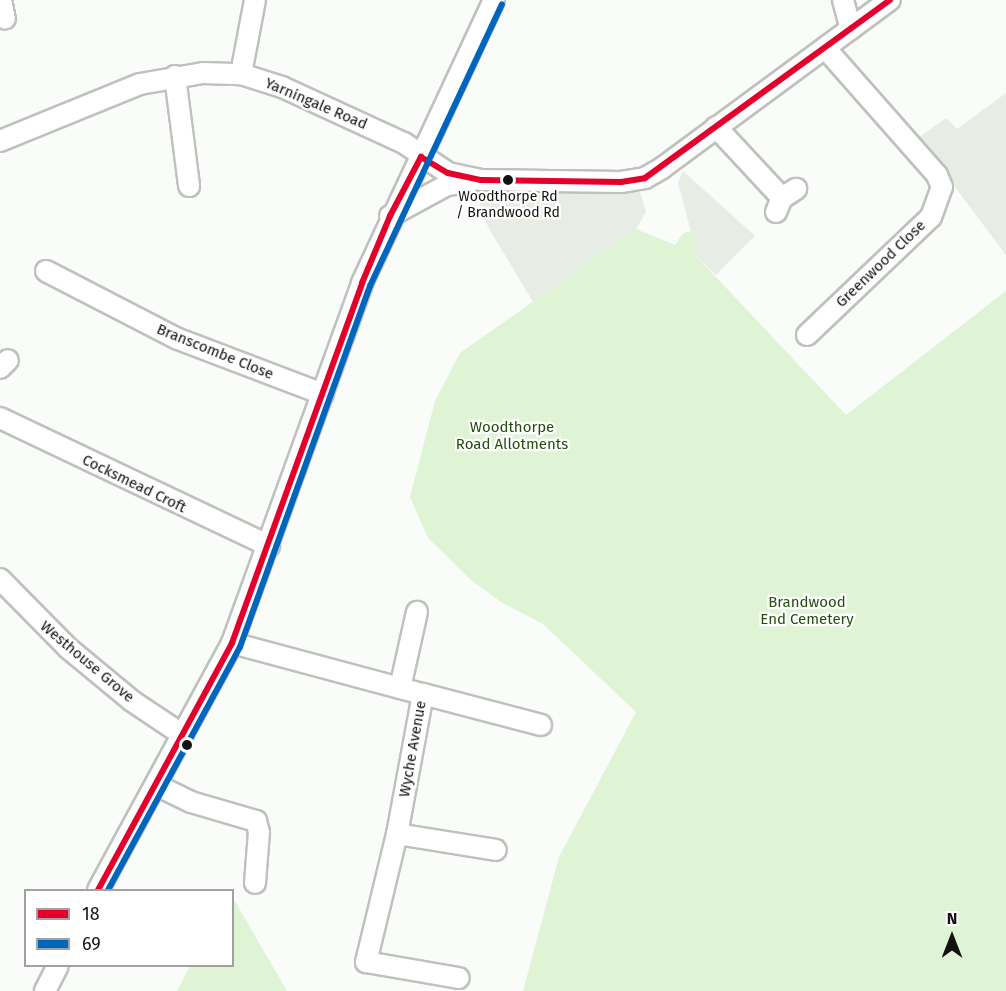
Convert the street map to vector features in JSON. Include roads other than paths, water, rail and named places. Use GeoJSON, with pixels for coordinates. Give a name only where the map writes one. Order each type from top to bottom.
{"type":"FeatureCollection","features":[{"type":"Feature","properties":{"kind":"street"},"geometry":{"type":"LineString","coordinates":[[241,74],[255,0]]}},
{"type":"Feature","properties":{"kind":"street"},"geometry":{"type":"LineString","coordinates":[[99,889],[232,643],[269,546],[322,394],[390,216],[422,157],[494,0]]}},
{"type":"Feature","properties":{"kind":"street"},"geometry":{"type":"LineString","coordinates":[[843,0],[851,29]]}},
{"type":"Feature","properties":{"kind":"street"},"geometry":{"type":"LineString","coordinates":[[390,216],[447,185],[481,180],[621,182],[645,178],[826,49],[890,0]]}},
{"type":"Feature","properties":{"kind":"street","name":"Greenwood Close"},"geometry":{"type":"LineString","coordinates":[[807,336],[931,217],[942,187],[937,175],[826,49]]}},
{"type":"Feature","properties":{"kind":"street","name":"Yarningale Road"},"geometry":{"type":"LineString","coordinates":[[0,141],[140,84],[175,76],[241,74],[282,87],[404,143],[448,173],[481,180]]}},
{"type":"Feature","properties":{"kind":"street"},"geometry":{"type":"LineString","coordinates":[[175,76],[189,186]]}},
{"type":"Feature","properties":{"kind":"street"},"geometry":{"type":"LineString","coordinates":[[716,127],[785,200]]}},
{"type":"Feature","properties":{"kind":"street","name":"Branscombe Close"},"geometry":{"type":"LineString","coordinates":[[46,271],[178,339],[322,394]]}},
{"type":"Feature","properties":{"kind":"street","name":"Cocksmead Croft"},"geometry":{"type":"LineString","coordinates":[[0,418],[269,546]]}},
{"type":"Feature","properties":{"kind":"street","name":"Westhouse Grove"},"geometry":{"type":"LineString","coordinates":[[0,579],[68,648],[132,700],[183,735]]}},
{"type":"Feature","properties":{"kind":"street"},"geometry":{"type":"LineString","coordinates":[[400,688],[417,612]]}},
{"type":"Feature","properties":{"kind":"street","name":"Wyche Avenue"},"geometry":{"type":"LineString","coordinates":[[232,643],[423,694],[397,834],[366,962],[459,978]]}},
{"type":"Feature","properties":{"kind":"street"},"geometry":{"type":"LineString","coordinates":[[423,694],[541,725]]}},
{"type":"Feature","properties":{"kind":"street"},"geometry":{"type":"LineString","coordinates":[[156,785],[191,802],[260,813],[256,884]]}},
{"type":"Feature","properties":{"kind":"street"},"geometry":{"type":"LineString","coordinates":[[397,834],[496,850]]}},
{"type":"Feature","properties":{"kind":"street"},"geometry":{"type":"LineString","coordinates":[[45,991],[57,967]]}},
{"type":"Feature","properties":{"kind":"place","name":"Woodthorpe Rd / Brandwood Rd"},"geometry":{"type":"Point","coordinates":[508,180]}},
{"type":"Feature","properties":{"kind":"park label","name":"Woodthorpe Road Allotments"},"geometry":{"type":"Point","coordinates":[512,436]}},
{"type":"Feature","properties":{"kind":"park label","name":"Brandwood End Cemetery"},"geometry":{"type":"Point","coordinates":[807,610]}}]}
